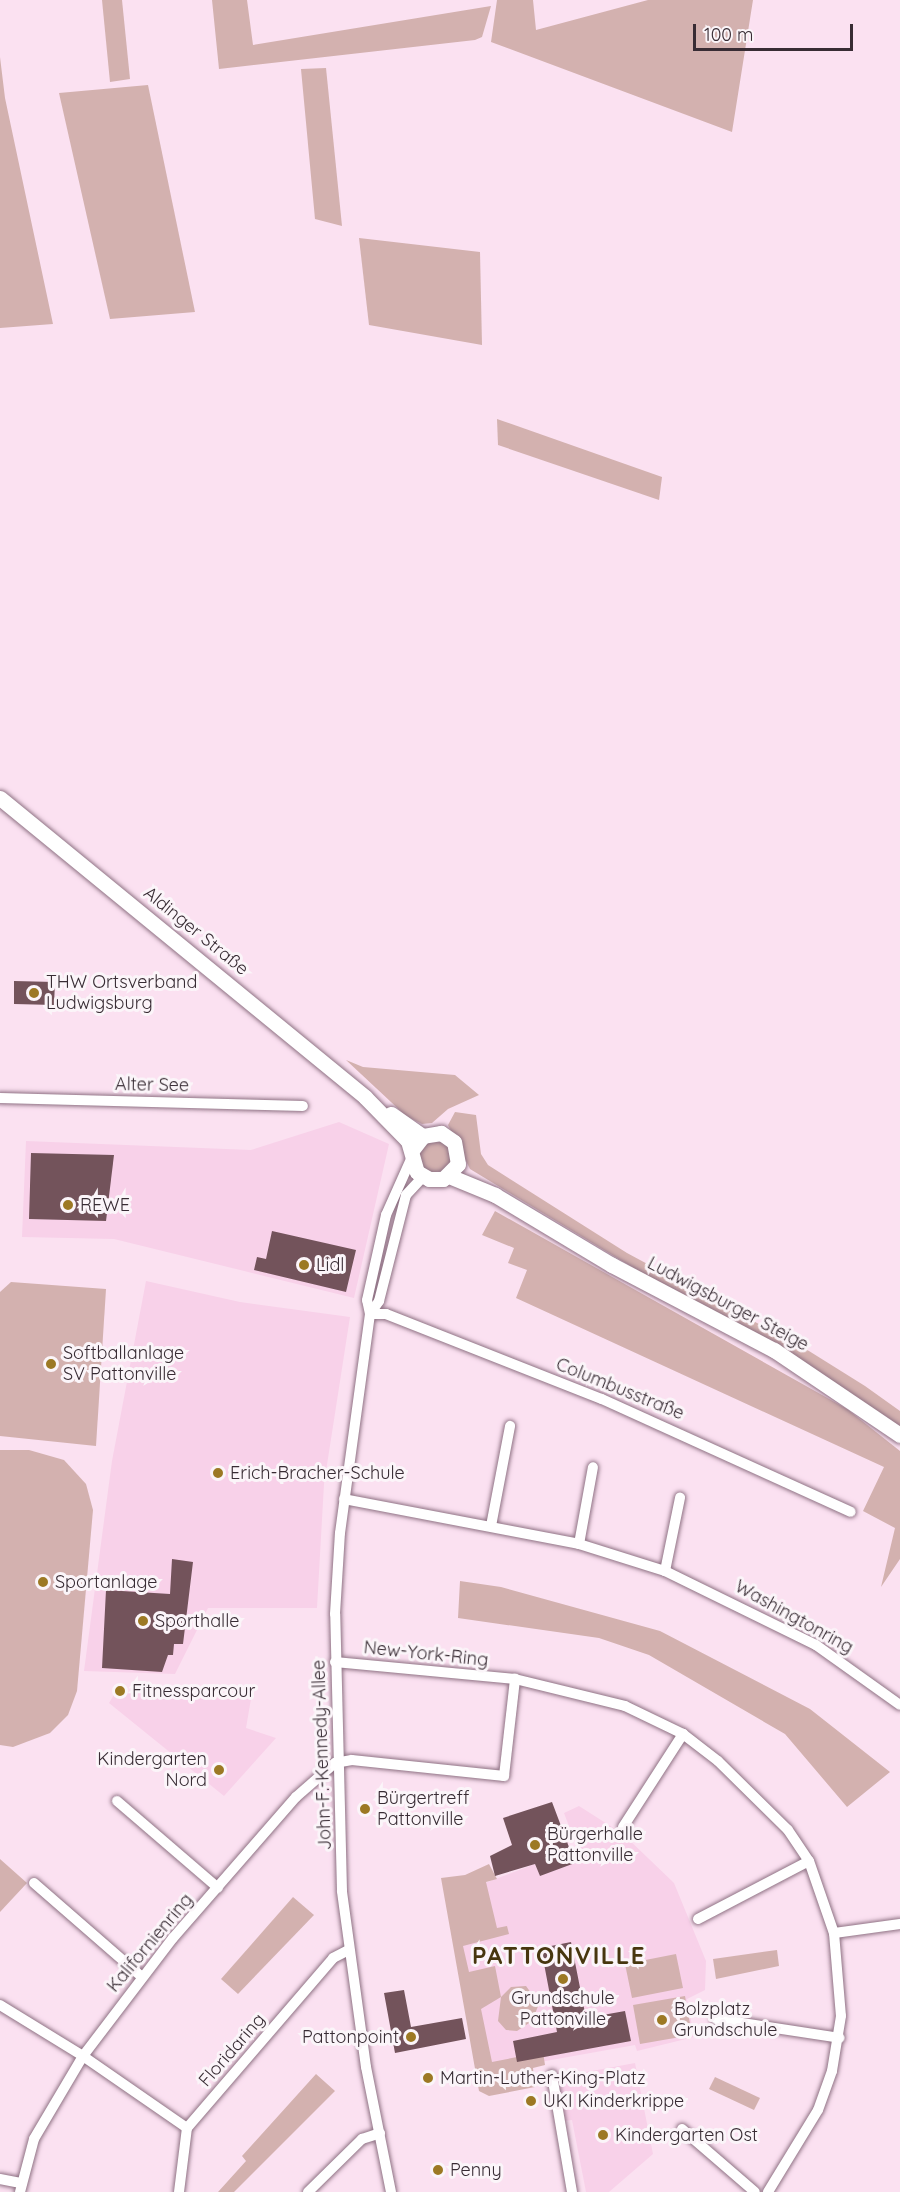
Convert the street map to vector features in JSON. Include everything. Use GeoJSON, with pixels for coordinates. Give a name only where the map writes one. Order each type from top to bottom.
{"type":"FeatureCollection","features":[{"type":"Feature","properties":{"kind":"main road","name":"Aldinger Straße"},"geometry":{"type":"LineString","coordinates":[[0,798],[365,1097]]}},
{"type":"Feature","properties":{"kind":"main road"},"geometry":{"type":"LineString","coordinates":[[365,1097],[423,1136]]}},
{"type":"Feature","properties":{"kind":"main road"},"geometry":{"type":"LineString","coordinates":[[365,1097],[412,1155],[423,1177],[436,1180],[449,1176],[495,1195]]}},
{"type":"Feature","properties":{"kind":"main road"},"geometry":{"type":"LineString","coordinates":[[412,1155],[423,1136],[435,1132],[448,1136],[459,1157],[495,1195]]}},
{"type":"Feature","properties":{"kind":"main road"},"geometry":{"type":"LineString","coordinates":[[449,1176],[459,1157]]}},
{"type":"Feature","properties":{"kind":"main road","name":"Ludwigsburger Steige"},"geometry":{"type":"LineString","coordinates":[[495,1195],[811,1372],[900,1435]]}},
{"type":"Feature","properties":{"kind":"street","name":"Alter See"},"geometry":{"type":"LineString","coordinates":[[0,1098],[303,1106]]}},
{"type":"Feature","properties":{"kind":"street","name":"John-F.-Kennedy-Allee"},"geometry":{"type":"LineString","coordinates":[[391,2192],[349,1950],[335,1764],[335,1662],[344,1499],[370,1314],[367,1300],[386,1215],[412,1155]]}},
{"type":"Feature","properties":{"kind":"street","name":"John-F.-Kennedy-Allee"},"geometry":{"type":"LineString","coordinates":[[370,1314],[380,1301],[406,1195],[423,1177]]}},
{"type":"Feature","properties":{"kind":"street","name":"Columbusstraße"},"geometry":{"type":"LineString","coordinates":[[370,1314],[386,1314],[612,1404],[851,1512]]}},
{"type":"Feature","properties":{"kind":"street"},"geometry":{"type":"LineString","coordinates":[[491,1526],[510,1426]]}},
{"type":"Feature","properties":{"kind":"street"},"geometry":{"type":"LineString","coordinates":[[579,1544],[593,1467]]}},
{"type":"Feature","properties":{"kind":"street"},"geometry":{"type":"LineString","coordinates":[[665,1571],[680,1498]]}},
{"type":"Feature","properties":{"kind":"street","name":"Washingtonring"},"geometry":{"type":"LineString","coordinates":[[344,1499],[579,1544],[665,1571],[806,1640],[900,1705]]}},
{"type":"Feature","properties":{"kind":"street","name":"New-York-Ring"},"geometry":{"type":"LineString","coordinates":[[335,1662],[514,1679],[594,1695],[683,1734],[750,1788],[809,1861],[834,1933],[841,1993],[840,2038],[813,2121],[768,2192]]}},
{"type":"Feature","properties":{"kind":"street"},"geometry":{"type":"LineString","coordinates":[[335,1764],[352,1760],[504,1776],[514,1679]]}},
{"type":"Feature","properties":{"kind":"street"},"geometry":{"type":"LineString","coordinates":[[623,1827],[683,1734]]}},
{"type":"Feature","properties":{"kind":"street","name":"Kalifornienring"},"geometry":{"type":"LineString","coordinates":[[21,2188],[44,2118],[83,2056],[141,1976],[296,1797],[335,1764]]}},
{"type":"Feature","properties":{"kind":"street"},"geometry":{"type":"LineString","coordinates":[[117,1801],[218,1888]]}},
{"type":"Feature","properties":{"kind":"street"},"geometry":{"type":"LineString","coordinates":[[698,1919],[809,1861]]}},
{"type":"Feature","properties":{"kind":"street"},"geometry":{"type":"LineString","coordinates":[[34,1882],[141,1976]]}},
{"type":"Feature","properties":{"kind":"street"},"geometry":{"type":"LineString","coordinates":[[834,1933],[900,1924]]}},
{"type":"Feature","properties":{"kind":"street","name":"Floridaring"},"geometry":{"type":"LineString","coordinates":[[187,2128],[333,1958],[349,1950]]}},
{"type":"Feature","properties":{"kind":"street"},"geometry":{"type":"LineString","coordinates":[[0,2005],[83,2056],[187,2128],[179,2192]]}},
{"type":"Feature","properties":{"kind":"street"},"geometry":{"type":"LineString","coordinates":[[716,2019],[840,2038]]}},
{"type":"Feature","properties":{"kind":"street"},"geometry":{"type":"LineString","coordinates":[[552,2075],[573,2192]]}},
{"type":"Feature","properties":{"kind":"street"},"geometry":{"type":"LineString","coordinates":[[682,2129],[755,2192]]}},
{"type":"Feature","properties":{"kind":"street"},"geometry":{"type":"LineString","coordinates":[[308,2192],[362,2139],[380,2133]]}},
{"type":"Feature","properties":{"kind":"street"},"geometry":{"type":"LineString","coordinates":[[0,2179],[21,2188]]}},
{"type":"Feature","properties":{"kind":"shaded area"},"geometry":{"type":"Polygon","coordinates":[[[102,0],[122,0],[130,79],[110,82],[102,0]]]}},
{"type":"Feature","properties":{"kind":"shaded area"},"geometry":{"type":"Polygon","coordinates":[[[212,0],[247,0],[253,45],[491,6],[482,37],[475,40],[219,69],[212,0]]]}},
{"type":"Feature","properties":{"kind":"shaded area"},"geometry":{"type":"Polygon","coordinates":[[[497,0],[533,0],[536,30],[648,0],[753,0],[732,132],[491,42],[497,0]]]}},
{"type":"Feature","properties":{"kind":"shaded area"},"geometry":{"type":"Polygon","coordinates":[[[0,57],[5,98],[53,324],[0,328],[0,57]]]}},
{"type":"Feature","properties":{"kind":"shaded area"},"geometry":{"type":"Polygon","coordinates":[[[326,68],[342,226],[315,219],[301,69],[326,68]]]}},
{"type":"Feature","properties":{"kind":"shaded area"},"geometry":{"type":"Polygon","coordinates":[[[148,85],[195,312],[110,319],[59,93],[148,85]]]}},
{"type":"Feature","properties":{"kind":"shaded area"},"geometry":{"type":"Polygon","coordinates":[[[359,238],[480,252],[482,345],[369,325],[359,238]]]}},
{"type":"Feature","properties":{"kind":"shaded area"},"geometry":{"type":"Polygon","coordinates":[[[497,419],[662,477],[659,500],[498,445],[497,419]]]}},
{"type":"Feature","properties":{"kind":"shaded area"},"geometry":{"type":"Polygon","coordinates":[[[346,1060],[363,1067],[455,1075],[479,1095],[448,1109],[432,1123],[422,1124],[406,1116],[346,1060]]]}},
{"type":"Feature","properties":{"kind":"shaded area"},"geometry":{"type":"Polygon","coordinates":[[[455,1112],[476,1115],[481,1154],[488,1165],[627,1253],[809,1351],[865,1386],[900,1411],[900,1429],[470,1169],[448,1125],[455,1112]]]}},
{"type":"Feature","properties":{"kind":"shaded area"},"geometry":{"type":"Polygon","coordinates":[[[339,1122],[389,1144],[354,1298],[114,1239],[22,1237],[26,1141],[251,1150],[339,1122]]]}},
{"type":"Feature","properties":{"kind":"shaded area"},"geometry":{"type":"Polygon","coordinates":[[[435,1138],[447,1143],[452,1155],[447,1167],[435,1172],[423,1167],[418,1155],[423,1143],[435,1138]]]}},
{"type":"Feature","properties":{"kind":"shaded area"},"geometry":{"type":"Polygon","coordinates":[[[495,1211],[847,1409],[900,1451],[900,1559],[881,1587],[895,1528],[863,1511],[884,1467],[516,1298],[527,1270],[508,1263],[514,1248],[482,1235],[495,1211]]]}},
{"type":"Feature","properties":{"kind":"shaded area","name":"Erich-Bracher-Schule"},"geometry":{"type":"Polygon","coordinates":[[[146,1281],[240,1302],[350,1317],[324,1484],[317,1608],[208,1608],[175,1674],[84,1671],[112,1461],[146,1281]]]}},
{"type":"Feature","properties":{"kind":"shaded area","name":"Softballanlage SV Pattonville"},"geometry":{"type":"Polygon","coordinates":[[[11,1282],[106,1289],[96,1446],[0,1436],[0,1292],[11,1282]]]}},
{"type":"Feature","properties":{"kind":"shaded area","name":"Sportanlage"},"geometry":{"type":"Polygon","coordinates":[[[0,1450],[29,1450],[64,1460],[86,1484],[93,1510],[77,1691],[68,1715],[50,1733],[13,1747],[0,1745],[0,1450]]]}},
{"type":"Feature","properties":{"kind":"shaded area"},"geometry":{"type":"Polygon","coordinates":[[[460,1581],[501,1587],[660,1631],[810,1709],[890,1772],[847,1807],[785,1734],[649,1655],[599,1638],[458,1618],[460,1581]]]}},
{"type":"Feature","properties":{"kind":"shaded area","name":"Kindergarten Nord"},"geometry":{"type":"Polygon","coordinates":[[[115,1693],[252,1693],[246,1728],[276,1738],[224,1796],[109,1703],[115,1693]]]}},
{"type":"Feature","properties":{"kind":"shaded area"},"geometry":{"type":"Polygon","coordinates":[[[579,1806],[623,1834],[674,1883],[706,1961],[705,1990],[687,1999],[694,2037],[637,2051],[635,2045],[484,2072],[451,1896],[535,1864],[540,1876],[575,1863],[570,1850],[577,1847],[564,1813],[579,1806]]]}},
{"type":"Feature","properties":{"kind":"shaded area"},"geometry":{"type":"Polygon","coordinates":[[[0,1859],[27,1883],[0,1912],[0,1859]]]}},
{"type":"Feature","properties":{"kind":"shaded area"},"geometry":{"type":"Polygon","coordinates":[[[489,1864],[497,1879],[486,1882],[497,1928],[507,1926],[509,1934],[463,1946],[469,1972],[495,1966],[501,1997],[481,2009],[492,2062],[543,2052],[545,2065],[533,2068],[535,2087],[489,2096],[479,2091],[441,1878],[465,1875],[489,1864]]]}},
{"type":"Feature","properties":{"kind":"shaded area"},"geometry":{"type":"Polygon","coordinates":[[[293,1897],[314,1915],[238,1994],[221,1979],[293,1897]]]}},
{"type":"Feature","properties":{"kind":"shaded area"},"geometry":{"type":"Polygon","coordinates":[[[777,1950],[779,1966],[716,1979],[713,1959],[777,1950]]]}},
{"type":"Feature","properties":{"kind":"shaded area"},"geometry":{"type":"Polygon","coordinates":[[[676,1954],[683,1988],[632,1998],[625,1964],[676,1954]]]}},
{"type":"Feature","properties":{"kind":"shaded area"},"geometry":{"type":"Polygon","coordinates":[[[526,1986],[539,2004],[532,2021],[517,2031],[506,2030],[498,2021],[501,1997],[511,1987],[526,1986]]]}},
{"type":"Feature","properties":{"kind":"shaded area","name":"Bolzplatz Grundschule"},"geometry":{"type":"Polygon","coordinates":[[[685,1996],[692,2035],[640,2044],[633,2005],[685,1996]]]}},
{"type":"Feature","properties":{"kind":"shaded area"},"geometry":{"type":"Polygon","coordinates":[[[635,2063],[653,2154],[609,2192],[586,2192],[572,2120],[564,2121],[558,2088],[566,2086],[565,2076],[635,2063]]]}},
{"type":"Feature","properties":{"kind":"shaded area"},"geometry":{"type":"Polygon","coordinates":[[[316,2074],[335,2091],[234,2192],[218,2192],[246,2161],[242,2156],[316,2074]]]}},
{"type":"Feature","properties":{"kind":"shaded area"},"geometry":{"type":"Polygon","coordinates":[[[715,2077],[760,2098],[754,2110],[709,2089],[715,2077]]]}},
{"type":"Feature","properties":{"kind":"building","name":"THW Ortsverband Ludwigsburg"},"geometry":{"type":"Polygon","coordinates":[[[14,981],[55,982],[54,1005],[14,1004],[14,981]]]}},
{"type":"Feature","properties":{"kind":"building","name":"REWE"},"geometry":{"type":"Polygon","coordinates":[[[31,1153],[114,1155],[106,1221],[29,1219],[31,1153]]]}},
{"type":"Feature","properties":{"kind":"building","name":"Lidl"},"geometry":{"type":"Polygon","coordinates":[[[272,1231],[356,1250],[346,1292],[254,1270],[257,1257],[266,1259],[272,1231]]]}},
{"type":"Feature","properties":{"kind":"building","name":"Sporthalle"},"geometry":{"type":"Polygon","coordinates":[[[172,1559],[193,1562],[183,1644],[174,1644],[173,1655],[168,1655],[162,1672],[102,1668],[106,1590],[170,1594],[172,1559]]]}},
{"type":"Feature","properties":{"kind":"building","name":"Bürgerhalle Pattonville"},"geometry":{"type":"Polygon","coordinates":[[[552,1802],[575,1863],[540,1876],[535,1864],[495,1876],[490,1856],[512,1845],[503,1818],[552,1802]]]}},
{"type":"Feature","properties":{"kind":"building","name":"Grundschule Pattonville"},"geometry":{"type":"Polygon","coordinates":[[[571,1942],[586,2018],[625,2011],[631,2041],[517,2062],[513,2041],[557,2032],[541,1948],[571,1942]]]}},
{"type":"Feature","properties":{"kind":"building"},"geometry":{"type":"Polygon","coordinates":[[[404,1990],[411,2027],[462,2018],[466,2039],[395,2053],[384,1993],[404,1990]]]}},
{"type":"Feature","properties":{"kind":"place","name":"THW Ortsverband Ludwigsburg"},"geometry":{"type":"Point","coordinates":[34,993]}},
{"type":"Feature","properties":{"kind":"place","name":"REWE"},"geometry":{"type":"Point","coordinates":[68,1205]}},
{"type":"Feature","properties":{"kind":"place","name":"Lidl"},"geometry":{"type":"Point","coordinates":[304,1265]}},
{"type":"Feature","properties":{"kind":"place","name":"Softballanlage SV Pattonville"},"geometry":{"type":"Point","coordinates":[51,1364]}},
{"type":"Feature","properties":{"kind":"place","name":"Erich-Bracher-Schule"},"geometry":{"type":"Point","coordinates":[218,1473]}},
{"type":"Feature","properties":{"kind":"place","name":"Sportanlage"},"geometry":{"type":"Point","coordinates":[43,1582]}},
{"type":"Feature","properties":{"kind":"place","name":"Sporthalle"},"geometry":{"type":"Point","coordinates":[143,1621]}},
{"type":"Feature","properties":{"kind":"place","name":"Fitnessparcour"},"geometry":{"type":"Point","coordinates":[120,1691]}},
{"type":"Feature","properties":{"kind":"place","name":"Kindergarten Nord"},"geometry":{"type":"Point","coordinates":[219,1770]}},
{"type":"Feature","properties":{"kind":"place","name":"Bürgertreff Pattonville"},"geometry":{"type":"Point","coordinates":[365,1809]}},
{"type":"Feature","properties":{"kind":"place","name":"Bürgerhalle Pattonville"},"geometry":{"type":"Point","coordinates":[535,1845]}},
{"type":"Feature","properties":{"kind":"place","name":"Grundschule Pattonville"},"geometry":{"type":"Point","coordinates":[563,1979]}},
{"type":"Feature","properties":{"kind":"place","name":"Bolzplatz Grundschule"},"geometry":{"type":"Point","coordinates":[662,2020]}},
{"type":"Feature","properties":{"kind":"place","name":"Pattonpoint"},"geometry":{"type":"Point","coordinates":[411,2037]}},
{"type":"Feature","properties":{"kind":"place","name":"Martin-Luther-King-Platz"},"geometry":{"type":"Point","coordinates":[428,2078]}},
{"type":"Feature","properties":{"kind":"place","name":"UKI Kinderkrippe"},"geometry":{"type":"Point","coordinates":[531,2101]}},
{"type":"Feature","properties":{"kind":"place","name":"Kindergarten Ost"},"geometry":{"type":"Point","coordinates":[603,2135]}},
{"type":"Feature","properties":{"kind":"place","name":"Penny"},"geometry":{"type":"Point","coordinates":[438,2170]}},
{"type":"Feature","properties":{"kind":"district","name":"PATTONVILLE"},"geometry":{"type":"Point","coordinates":[559,1956]}}]}
